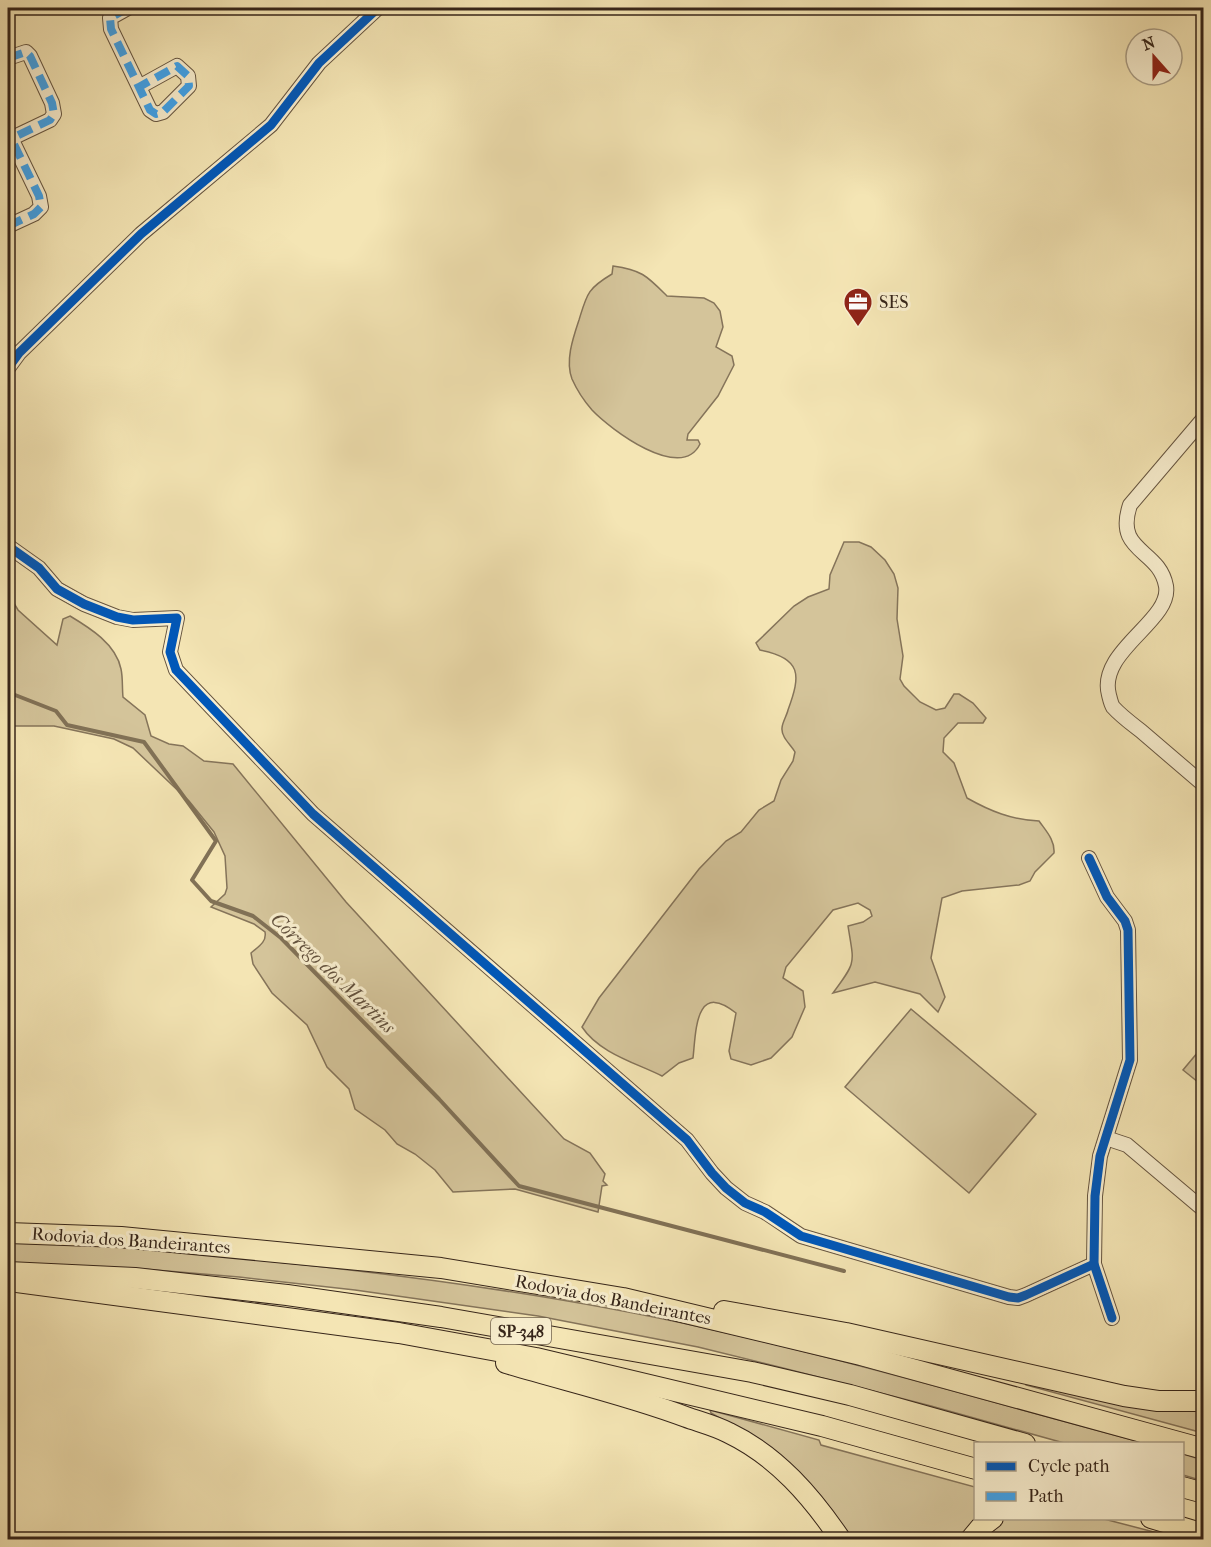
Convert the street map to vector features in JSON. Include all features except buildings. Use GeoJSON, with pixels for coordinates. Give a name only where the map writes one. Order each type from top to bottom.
{"type":"FeatureCollection","features":[{"type":"Feature","properties":{"kind":"highway","name":"Rodovia dos Bandeirantes"},"geometry":{"type":"LineString","coordinates":[[8,1233],[121,1237],[441,1268],[622,1298],[861,1355],[1178,1442]]}},
{"type":"Feature","properties":{"kind":"highway","name":"Rodovia dos Bandeirantes"},"geometry":{"type":"LineString","coordinates":[[8,1272],[135,1278],[287,1294],[441,1317],[753,1371],[1021,1442]]}},
{"type":"Feature","properties":{"kind":"highway"},"geometry":{"type":"LineString","coordinates":[[8,1280],[50,1288],[148,1298],[399,1333],[547,1360],[822,1426],[974,1469]]}},
{"type":"Feature","properties":{"kind":"highway"},"geometry":{"type":"LineString","coordinates":[[622,1298],[761,1316],[1124,1396],[1158,1401],[1203,1401]]}},
{"type":"Feature","properties":{"kind":"highway"},"geometry":{"type":"LineString","coordinates":[[399,1333],[652,1404],[730,1433],[764,1455],[793,1479],[821,1510],[841,1539]]}},
{"type":"Feature","properties":{"kind":"highway","name":"Rodovia dos Bandeirantes"},"geometry":{"type":"LineString","coordinates":[[1184,1444],[1203,1449]]}},
{"type":"Feature","properties":{"kind":"highway"},"geometry":{"type":"LineString","coordinates":[[1184,1488],[1203,1493]]}},
{"type":"Feature","properties":{"kind":"highway"},"geometry":{"type":"LineString","coordinates":[[970,1539],[990,1520]]}},
{"type":"Feature","properties":{"kind":"highway"},"geometry":{"type":"LineString","coordinates":[[1158,1520],[1203,1533]]}},
{"type":"Feature","properties":{"kind":"street"},"geometry":{"type":"LineString","coordinates":[[128,8],[110,18],[111,29],[139,87]]}},
{"type":"Feature","properties":{"kind":"street"},"geometry":{"type":"LineString","coordinates":[[8,368],[19,353],[141,234],[271,125],[319,63],[378,8]]}},
{"type":"Feature","properties":{"kind":"street"},"geometry":{"type":"LineString","coordinates":[[8,58],[26,52],[30,56],[52,103],[54,114],[50,120],[9,139],[39,196],[41,207],[34,214],[8,226]]}},
{"type":"Feature","properties":{"kind":"street"},"geometry":{"type":"LineString","coordinates":[[1203,418],[1130,505],[1126,514],[1130,542],[1157,565],[1166,586],[1166,596],[1161,607],[1116,660],[1106,685],[1112,706],[1203,785]]}},
{"type":"Feature","properties":{"kind":"street"},"geometry":{"type":"LineString","coordinates":[[8,546],[39,568],[57,589],[84,604],[117,617],[133,620],[177,618],[170,652],[177,670],[313,814],[687,1140],[712,1173],[745,1203],[765,1212],[801,1236],[1010,1297],[1018,1298],[1026,1295],[1094,1264]]}},
{"type":"Feature","properties":{"kind":"street"},"geometry":{"type":"LineString","coordinates":[[1089,858],[1107,897],[1125,921],[1128,930],[1130,1060],[1100,1156],[1095,1196],[1094,1264],[1112,1318]]}},
{"type":"Feature","properties":{"kind":"street"},"geometry":{"type":"LineString","coordinates":[[1106,1138],[1127,1145],[1203,1210]]}},
{"type":"Feature","properties":{"kind":"shaded area"},"geometry":{"type":"Polygon","coordinates":[[[613,266],[638,272],[667,296],[704,298],[714,303],[720,311],[723,327],[716,347],[732,356],[734,365],[718,396],[688,434],[687,440],[698,440],[700,444],[691,455],[678,458],[662,455],[629,439],[592,410],[572,379],[569,365],[571,349],[584,304],[593,288],[612,274],[613,266]]]}},
{"type":"Feature","properties":{"kind":"shaded area"},"geometry":{"type":"Polygon","coordinates":[[[844,542],[859,542],[871,547],[885,560],[894,574],[898,588],[897,619],[903,656],[900,679],[904,686],[920,702],[936,710],[945,708],[954,694],[959,694],[973,703],[986,718],[983,723],[958,723],[944,738],[943,752],[954,763],[967,798],[1002,814],[1039,821],[1052,840],[1054,853],[1035,872],[1030,881],[1019,885],[962,891],[942,898],[931,958],[945,997],[938,1012],[920,994],[875,982],[833,993],[852,962],[848,926],[863,922],[872,916],[870,910],[858,903],[833,910],[786,967],[783,978],[803,991],[805,1007],[792,1037],[771,1058],[751,1065],[731,1059],[729,1051],[736,1013],[723,1004],[712,1002],[700,1013],[693,1058],[679,1063],[662,1076],[608,1051],[589,1036],[582,1027],[599,998],[699,869],[726,841],[741,832],[759,810],[774,801],[781,780],[793,761],[795,752],[785,738],[782,728],[796,678],[791,663],[774,653],[760,650],[756,643],[794,606],[808,597],[829,589],[830,575],[844,542]]]}},
{"type":"Feature","properties":{"kind":"shaded area"},"geometry":{"type":"Polygon","coordinates":[[[8,593],[18,610],[57,645],[63,619],[70,616],[94,631],[108,644],[121,669],[123,697],[145,715],[151,736],[169,744],[183,746],[204,761],[233,764],[346,902],[564,1139],[590,1153],[605,1174],[603,1181],[607,1185],[602,1186],[598,1212],[515,1189],[453,1192],[435,1170],[415,1154],[397,1144],[385,1130],[355,1109],[349,1089],[327,1067],[307,1025],[272,993],[253,964],[251,953],[263,941],[265,932],[254,924],[211,907],[225,894],[227,888],[225,856],[214,832],[189,801],[133,748],[114,739],[54,726],[8,726],[8,593]]]}},
{"type":"Feature","properties":{"kind":"shaded area"},"geometry":{"type":"Polygon","coordinates":[[[911,1009],[1036,1114],[969,1193],[845,1087],[911,1009]]]}},
{"type":"Feature","properties":{"kind":"shaded area"},"geometry":{"type":"Polygon","coordinates":[[[1203,1046],[1203,1077],[1198,1082],[1183,1070],[1203,1046]]]}},
{"type":"Feature","properties":{"kind":"shaded area"},"geometry":{"type":"Polygon","coordinates":[[[8,1242],[73,1245],[323,1267],[488,1288],[597,1306],[816,1354],[1140,1442],[1060,1442],[931,1406],[698,1347],[538,1316],[355,1290],[239,1277],[143,1269],[8,1263],[8,1242]]]}},
{"type":"Feature","properties":{"kind":"shaded area"},"geometry":{"type":"Polygon","coordinates":[[[1026,1380],[1203,1406],[1203,1433],[1026,1385],[1026,1380]]]}},
{"type":"Feature","properties":{"kind":"shaded area"},"geometry":{"type":"Polygon","coordinates":[[[710,1410],[819,1440],[821,1445],[974,1487],[974,1520],[981,1520],[963,1539],[851,1539],[825,1501],[796,1470],[761,1444],[711,1413],[710,1410]]]}},
{"type":"Feature","properties":{"kind":"shaded area"},"geometry":{"type":"Polygon","coordinates":[[[1184,1454],[1203,1460],[1203,1481],[1184,1475],[1184,1454]]]}},
{"type":"Feature","properties":{"kind":"shaded area"},"geometry":{"type":"Polygon","coordinates":[[[1000,1520],[1108,1520],[1181,1539],[979,1540],[1000,1520]]]}},
{"type":"Feature","properties":{"kind":"waterway","name":"Córrego dos Martins"},"geometry":{"type":"LineString","coordinates":[[8,690],[10,693],[56,711],[67,725],[144,742],[216,841],[192,880],[211,901],[253,916],[281,938],[439,1099],[519,1186],[844,1271]]}},
{"type":"Feature","properties":{"kind":"marked path"},"geometry":{"type":"LineString","coordinates":[[128,8],[110,18],[111,29],[150,110],[156,114],[163,112],[189,86],[188,76],[177,66],[139,87]]}},
{"type":"Feature","properties":{"kind":"marked path"},"geometry":{"type":"LineString","coordinates":[[8,58],[26,52],[30,56],[52,103],[54,114],[50,120],[8,140]]}},
{"type":"Feature","properties":{"kind":"marked path"},"geometry":{"type":"LineString","coordinates":[[8,226],[34,214],[41,207],[39,196],[11,138]]}},
{"type":"Feature","properties":{"kind":"cycle path"},"geometry":{"type":"LineString","coordinates":[[8,368],[19,353],[141,234],[271,125],[319,63],[378,8]]}},
{"type":"Feature","properties":{"kind":"cycle path"},"geometry":{"type":"LineString","coordinates":[[8,546],[39,568],[57,589],[84,604],[117,617],[133,620],[177,618],[170,652],[176,670],[313,814],[687,1140],[712,1173],[745,1203],[765,1212],[801,1236],[1009,1297],[1018,1298],[1026,1295],[1094,1264]]}},
{"type":"Feature","properties":{"kind":"cycle path"},"geometry":{"type":"LineString","coordinates":[[1089,858],[1107,897],[1125,921],[1128,930],[1130,1060],[1100,1156],[1095,1196],[1094,1264],[1112,1318]]}},
{"type":"Feature","properties":{"kind":"place","name":"SES"},"geometry":{"type":"Point","coordinates":[858,328]}}]}
